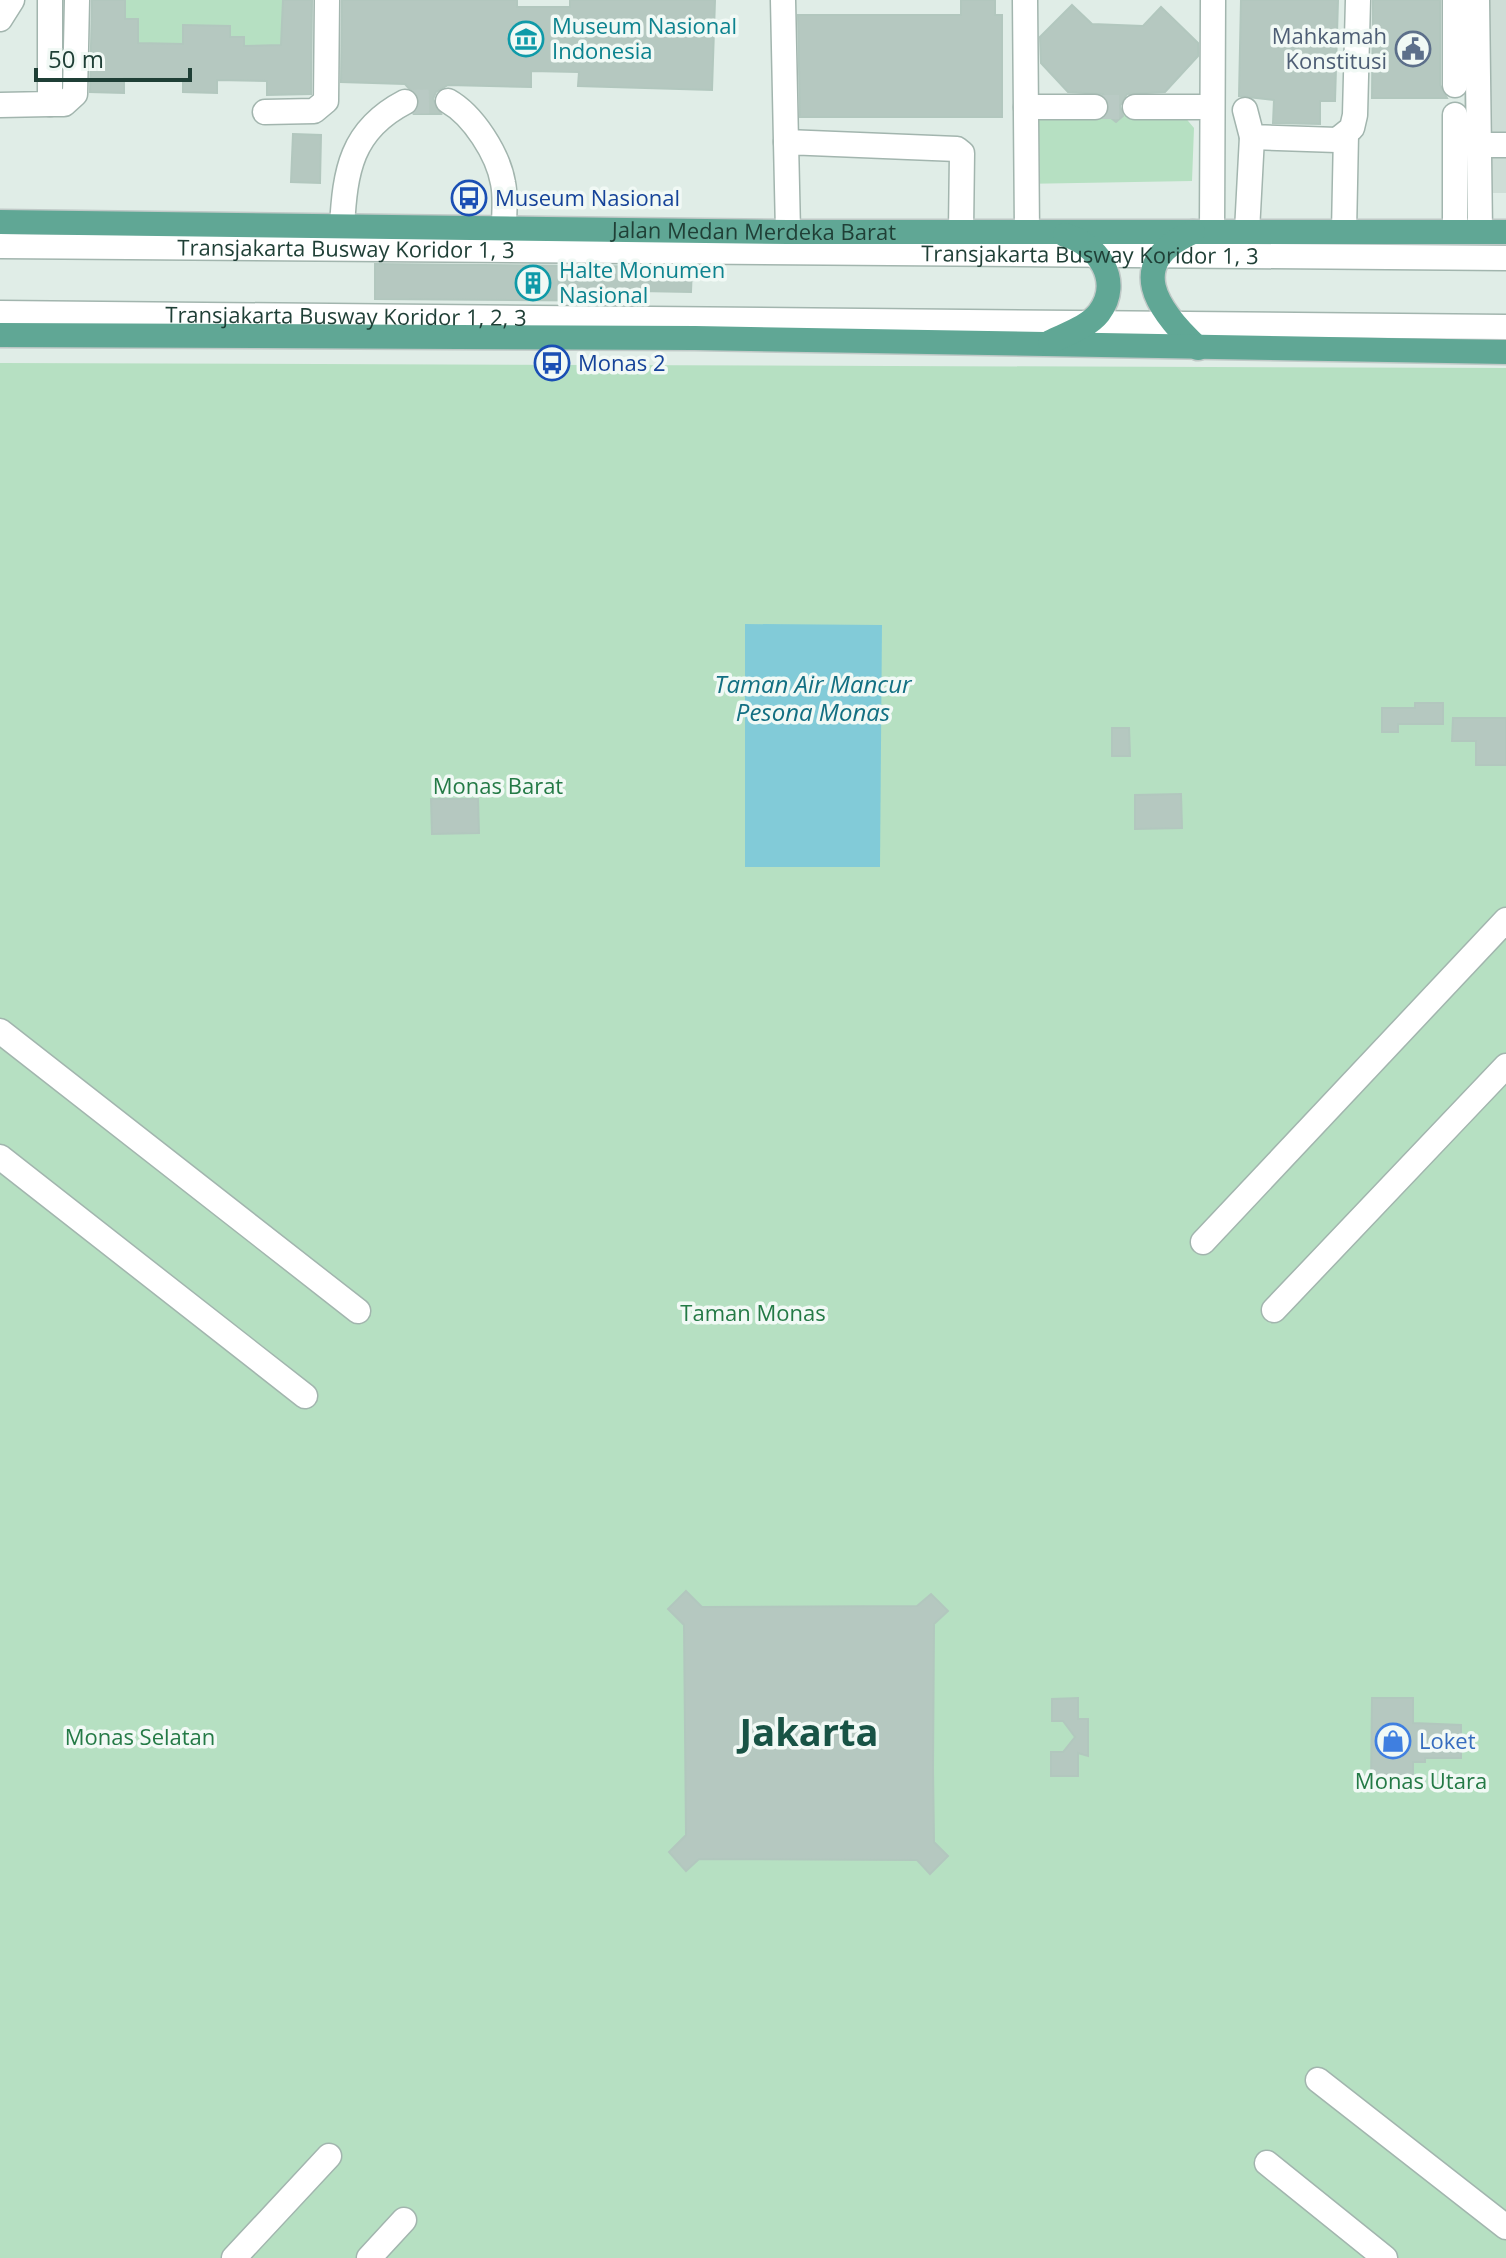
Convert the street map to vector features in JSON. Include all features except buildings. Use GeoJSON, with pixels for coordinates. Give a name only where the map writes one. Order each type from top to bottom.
{"type":"FeatureCollection","features":[{"type":"Feature","properties":{"kind":"main road","name":"Jalan Medan Merdeka Barat"},"geometry":{"type":"LineString","coordinates":[[0,222],[788,232],[1506,232]]}},
{"type":"Feature","properties":{"kind":"main road"},"geometry":{"type":"LineString","coordinates":[[1198,348],[1173,324],[1154,291],[1152,278],[1158,257],[1173,240],[1203,230]]}},
{"type":"Feature","properties":{"kind":"main road"},"geometry":{"type":"LineString","coordinates":[[1049,343],[1087,324],[1106,301],[1107,281],[1102,257],[1078,239],[1051,231]]}},
{"type":"Feature","properties":{"kind":"main road"},"geometry":{"type":"LineString","coordinates":[[0,335],[1049,343],[1506,352]]}},
{"type":"Feature","properties":{"kind":"street"},"geometry":{"type":"LineString","coordinates":[[0,19],[12,0]]}},
{"type":"Feature","properties":{"kind":"street"},"geometry":{"type":"LineString","coordinates":[[50,0],[50,104]]}},
{"type":"Feature","properties":{"kind":"street"},"geometry":{"type":"LineString","coordinates":[[0,105],[64,104],[75,94],[77,0]]}},
{"type":"Feature","properties":{"kind":"street"},"geometry":{"type":"LineString","coordinates":[[265,112],[314,111],[326,101],[327,0]]}},
{"type":"Feature","properties":{"kind":"street"},"geometry":{"type":"LineString","coordinates":[[783,0],[788,232]]}},
{"type":"Feature","properties":{"kind":"street"},"geometry":{"type":"LineString","coordinates":[[1025,0],[1027,232]]}},
{"type":"Feature","properties":{"kind":"street"},"geometry":{"type":"LineString","coordinates":[[1203,230],[1212,107],[1213,0]]}},
{"type":"Feature","properties":{"kind":"street"},"geometry":{"type":"LineString","coordinates":[[1229,0],[1229,28]]}},
{"type":"Feature","properties":{"kind":"street"},"geometry":{"type":"LineString","coordinates":[[1344,232],[1346,134],[1355,115],[1358,0]]}},
{"type":"Feature","properties":{"kind":"street"},"geometry":{"type":"LineString","coordinates":[[1455,0],[1455,85]]}},
{"type":"Feature","properties":{"kind":"street"},"geometry":{"type":"LineString","coordinates":[[1477,0],[1480,231]]}},
{"type":"Feature","properties":{"kind":"street"},"geometry":{"type":"LineString","coordinates":[[448,101],[459,108],[475,127],[493,156],[503,182],[504,227]]}},
{"type":"Feature","properties":{"kind":"street"},"geometry":{"type":"LineString","coordinates":[[342,227],[349,167],[365,131],[405,102]]}},
{"type":"Feature","properties":{"kind":"street"},"geometry":{"type":"LineString","coordinates":[[1026,107],[1095,107]]}},
{"type":"Feature","properties":{"kind":"street"},"geometry":{"type":"LineString","coordinates":[[1135,107],[1212,107]]}},
{"type":"Feature","properties":{"kind":"street"},"geometry":{"type":"LineString","coordinates":[[1245,110],[1252,137],[1247,231]]}},
{"type":"Feature","properties":{"kind":"street"},"geometry":{"type":"LineString","coordinates":[[1455,115],[1455,232]]}},
{"type":"Feature","properties":{"kind":"street"},"geometry":{"type":"LineString","coordinates":[[1252,137],[1337,140],[1346,134]]}},
{"type":"Feature","properties":{"kind":"street"},"geometry":{"type":"LineString","coordinates":[[786,142],[957,149],[962,153],[961,231]]}},
{"type":"Feature","properties":{"kind":"street"},"geometry":{"type":"LineString","coordinates":[[1479,145],[1506,145]]}},
{"type":"Feature","properties":{"kind":"street","name":"Transjakarta Busway Koridor 1, 3"},"geometry":{"type":"LineString","coordinates":[[0,246],[1506,258]]}},
{"type":"Feature","properties":{"kind":"street","name":"Transjakarta Busway Koridor 1, 2, 3"},"geometry":{"type":"LineString","coordinates":[[0,313],[695,317],[1506,327]]}},
{"type":"Feature","properties":{"kind":"street"},"geometry":{"type":"LineString","coordinates":[[1203,1242],[1506,920]]}},
{"type":"Feature","properties":{"kind":"street"},"geometry":{"type":"LineString","coordinates":[[0,1031],[358,1311]]}},
{"type":"Feature","properties":{"kind":"street"},"geometry":{"type":"LineString","coordinates":[[1274,1310],[1506,1066]]}},
{"type":"Feature","properties":{"kind":"street"},"geometry":{"type":"LineString","coordinates":[[0,1157],[305,1396]]}},
{"type":"Feature","properties":{"kind":"street"},"geometry":{"type":"LineString","coordinates":[[1318,2080],[1506,2227]]}},
{"type":"Feature","properties":{"kind":"street"},"geometry":{"type":"LineString","coordinates":[[234,2258],[329,2156]]}},
{"type":"Feature","properties":{"kind":"street"},"geometry":{"type":"LineString","coordinates":[[1267,2163],[1385,2258]]}},
{"type":"Feature","properties":{"kind":"street"},"geometry":{"type":"LineString","coordinates":[[369,2258],[404,2220]]}},
{"type":"Feature","properties":{"kind":"shaded area"},"geometry":{"type":"Polygon","coordinates":[[[1464,0],[1506,0],[1506,193],[1464,193],[1464,0]]]}},
{"type":"Feature","properties":{"kind":"green space"},"geometry":{"type":"Polygon","coordinates":[[[125,0],[283,0],[281,45],[244,46],[230,37],[183,26],[183,44],[138,43],[138,19],[125,19],[125,0]]]}},
{"type":"Feature","properties":{"kind":"green space"},"geometry":{"type":"Polygon","coordinates":[[[1039,108],[1178,109],[1194,128],[1192,181],[1020,184],[1039,108]]]}},
{"type":"Feature","properties":{"kind":"green space","name":"Taman Monas"},"geometry":{"type":"Polygon","coordinates":[[[0,363],[1506,368],[1506,2258],[0,2258],[0,363]]]}},
{"type":"Feature","properties":{"kind":"water","name":"Taman Air Mancur Pesona Monas"},"geometry":{"type":"Polygon","coordinates":[[[745,624],[882,625],[880,867],[745,867],[745,624]]]}},
{"type":"Feature","properties":{"kind":"tunnel"},"geometry":{"type":"LineString","coordinates":[[405,102],[448,101]]}},
{"type":"Feature","properties":{"kind":"tunnel"},"geometry":{"type":"LineString","coordinates":[[1095,107],[1135,107]]}},
{"type":"Feature","properties":{"kind":"place","name":"Museum Nasional Indonesia"},"geometry":{"type":"Point","coordinates":[526,39]}},
{"type":"Feature","properties":{"kind":"place","name":"Mahkamah Konstitusi"},"geometry":{"type":"Point","coordinates":[1413,49]}},
{"type":"Feature","properties":{"kind":"place","name":"Museum Nasional"},"geometry":{"type":"Point","coordinates":[469,198]}},
{"type":"Feature","properties":{"kind":"place","name":"Halte Monumen Nasional"},"geometry":{"type":"Point","coordinates":[533,283]}},
{"type":"Feature","properties":{"kind":"place","name":"Monas 2"},"geometry":{"type":"Point","coordinates":[552,363]}},
{"type":"Feature","properties":{"kind":"place","name":"Loket"},"geometry":{"type":"Point","coordinates":[1393,1741]}},
{"type":"Feature","properties":{"kind":"district","name":"Jakarta"},"geometry":{"type":"Point","coordinates":[809,1733]}},
{"type":"Feature","properties":{"kind":"park label","name":"Monas Barat"},"geometry":{"type":"Point","coordinates":[498,786]}},
{"type":"Feature","properties":{"kind":"park label","name":"Monas Selatan"},"geometry":{"type":"Point","coordinates":[140,1737]}},
{"type":"Feature","properties":{"kind":"park label","name":"Monas Utara"},"geometry":{"type":"Point","coordinates":[1421,1781]}}]}
